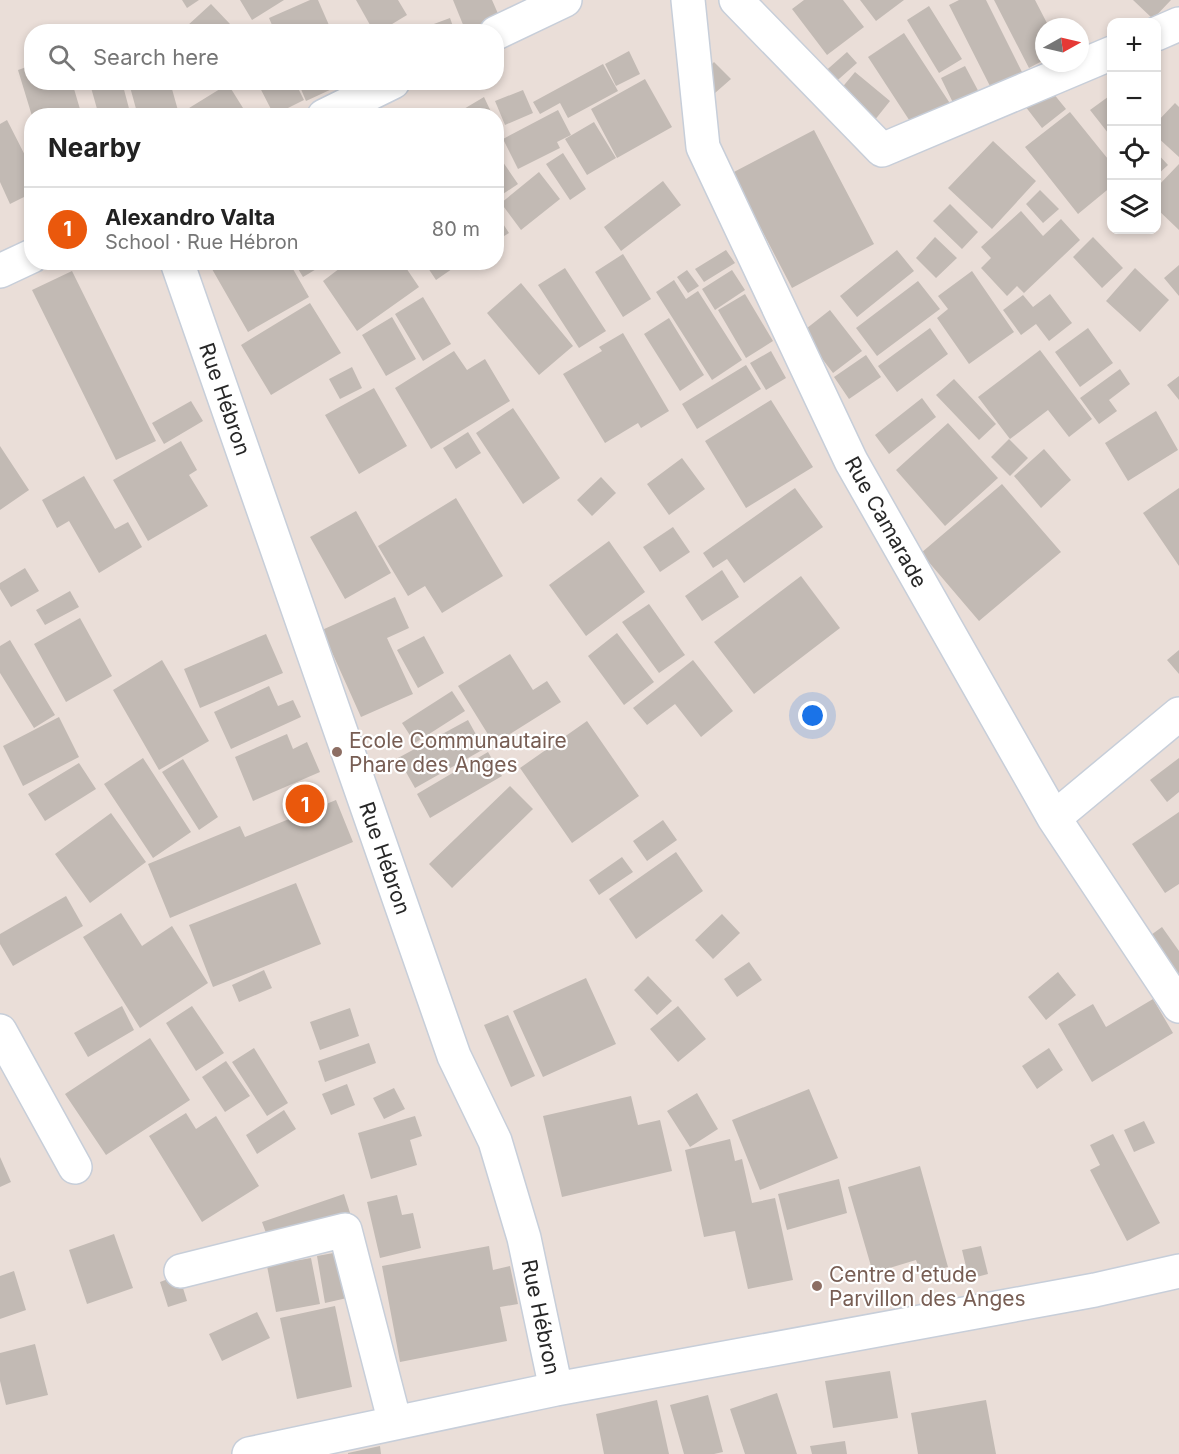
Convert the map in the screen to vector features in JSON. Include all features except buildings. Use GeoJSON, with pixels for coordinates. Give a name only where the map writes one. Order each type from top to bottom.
{"type":"FeatureCollection","features":[{"type":"Feature","properties":{"kind":"street"},"geometry":{"type":"LineString","coordinates":[[504,29],[565,0]]}},
{"type":"Feature","properties":{"kind":"street","name":"Rue Camarade"},"geometry":{"type":"LineString","coordinates":[[688,0],[703,147],[851,460],[1054,818],[1179,1006]]}},
{"type":"Feature","properties":{"kind":"street"},"geometry":{"type":"LineString","coordinates":[[736,0],[882,150],[1107,55]]}},
{"type":"Feature","properties":{"kind":"street"},"geometry":{"type":"LineString","coordinates":[[1161,32],[1179,24]]}},
{"type":"Feature","properties":{"kind":"street"},"geometry":{"type":"LineString","coordinates":[[340,108],[377,90]]}},
{"type":"Feature","properties":{"kind":"street"},"geometry":{"type":"LineString","coordinates":[[0,271],[24,260]]}},
{"type":"Feature","properties":{"kind":"street","name":"Rue Hébron"},"geometry":{"type":"LineString","coordinates":[[180,270],[454,1056],[495,1141],[524,1238],[556,1389]]}},
{"type":"Feature","properties":{"kind":"street"},"geometry":{"type":"LineString","coordinates":[[1054,818],[1179,714]]}},
{"type":"Feature","properties":{"kind":"street"},"geometry":{"type":"LineString","coordinates":[[0,1031],[75,1167]]}},
{"type":"Feature","properties":{"kind":"street"},"geometry":{"type":"LineString","coordinates":[[181,1271],[345,1230],[395,1423]]}},
{"type":"Feature","properties":{"kind":"street"},"geometry":{"type":"LineString","coordinates":[[249,1454],[556,1389],[1095,1290],[1179,1271]]}},
{"type":"Feature","properties":{"kind":"place","name":"Ecole Communautaire Phare des Anges"},"geometry":{"type":"Point","coordinates":[337,752]}},
{"type":"Feature","properties":{"kind":"place","name":"Alexandro Valta"},"geometry":{"type":"Point","coordinates":[305,804]}},
{"type":"Feature","properties":{"kind":"place","name":"Centre d'etude Parvillon des Anges"},"geometry":{"type":"Point","coordinates":[817,1286]}}]}
